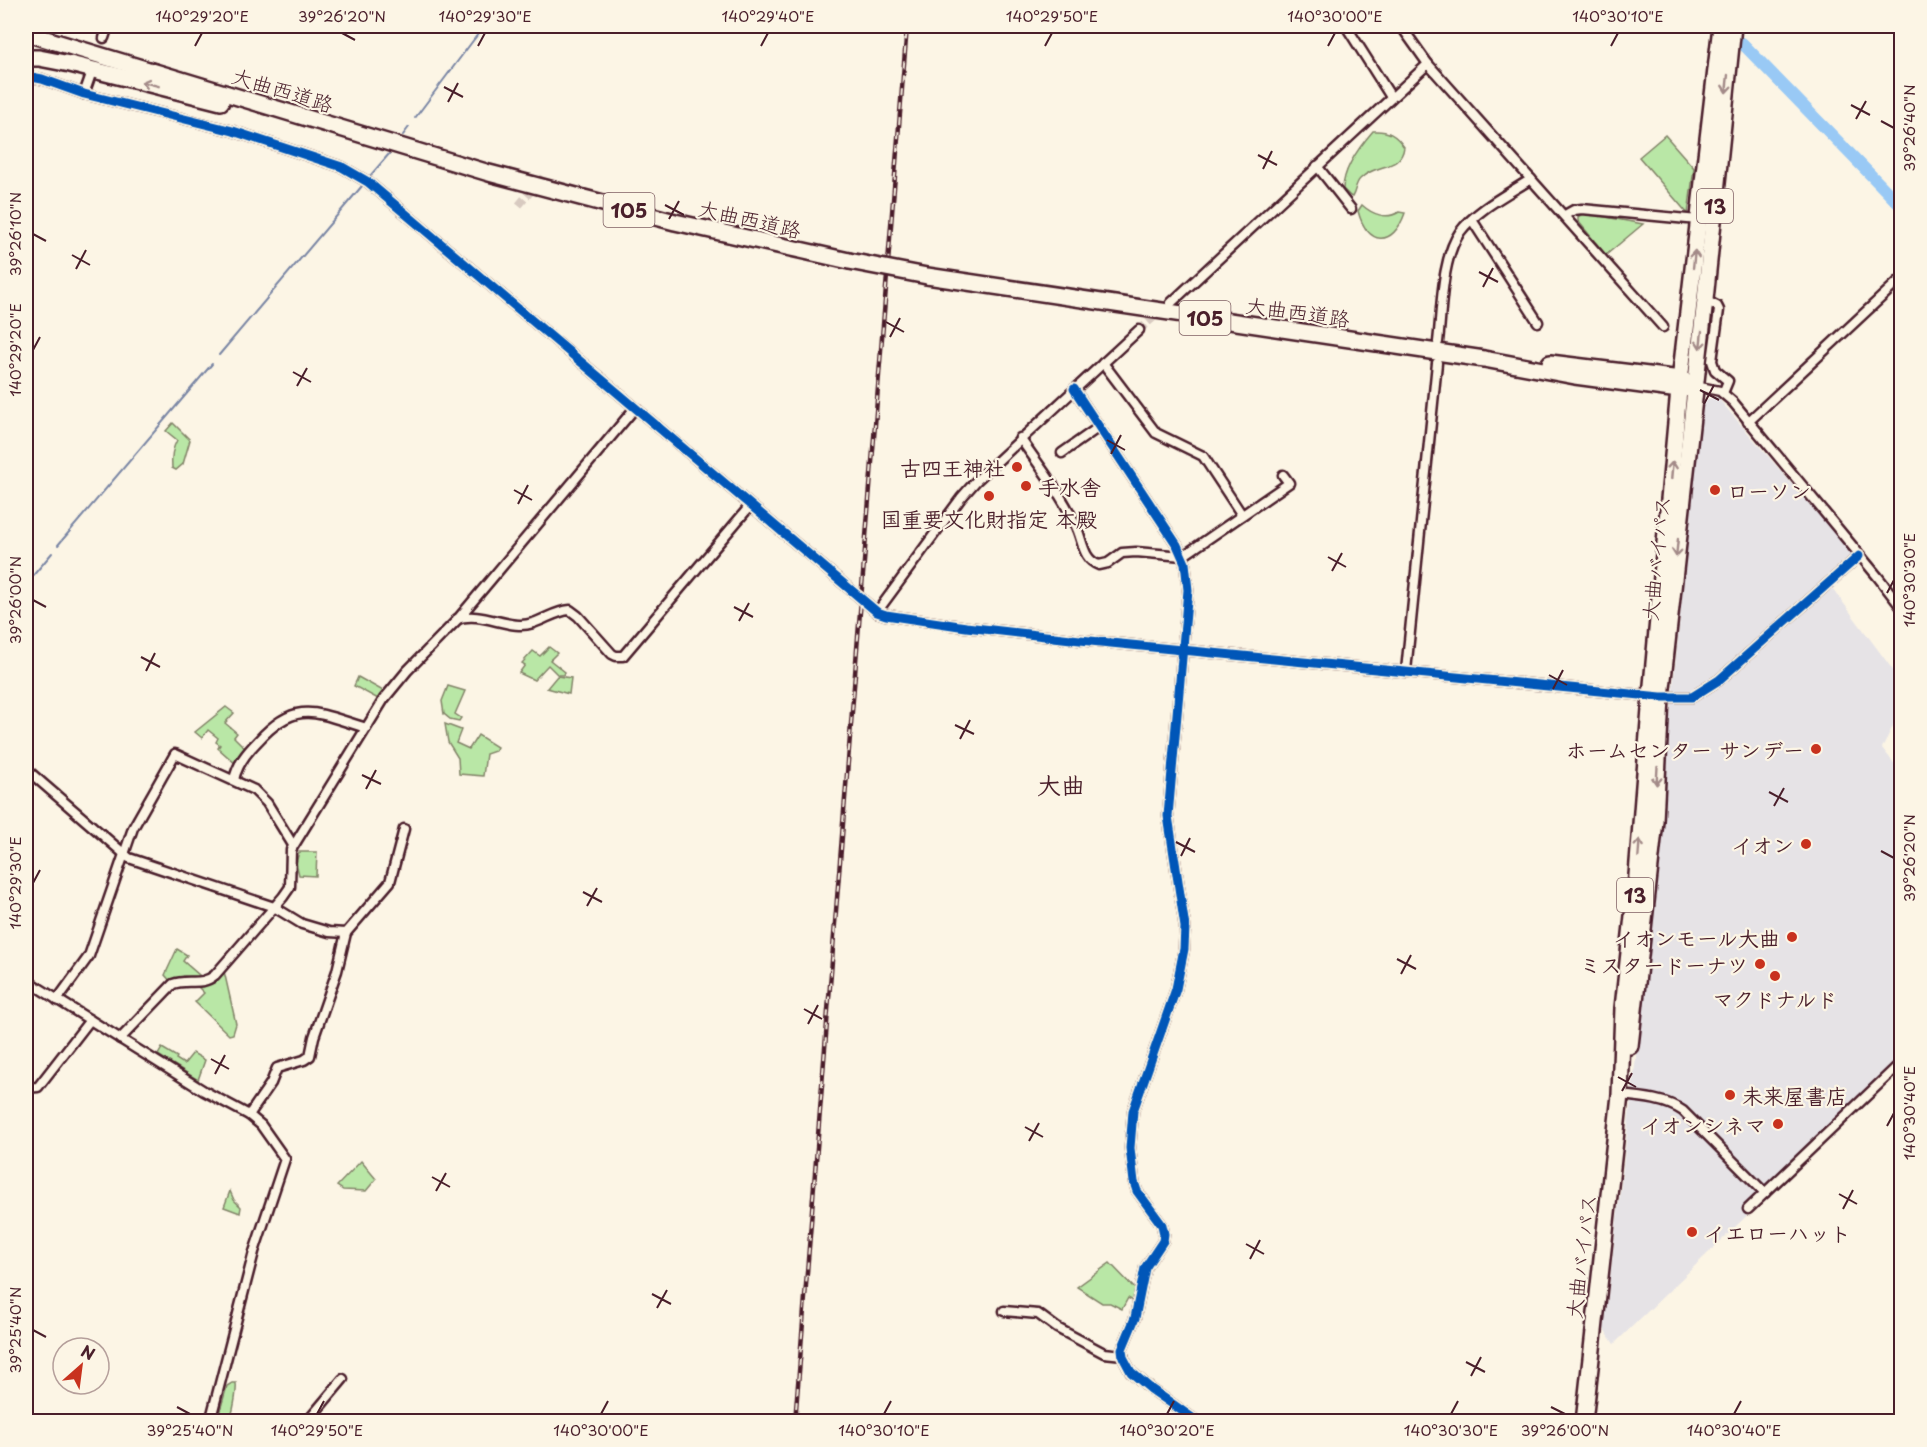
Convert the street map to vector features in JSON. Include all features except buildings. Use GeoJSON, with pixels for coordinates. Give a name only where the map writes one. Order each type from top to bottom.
{"type":"FeatureCollection","features":[{"type":"Feature","properties":{"kind":"highway"},"geometry":{"type":"LineString","coordinates":[[32,26],[87,52]]}},
{"type":"Feature","properties":{"kind":"highway","name":"大曲バイパス"},"geometry":{"type":"LineString","coordinates":[[1620,1095],[1626,1076],[1634,1016],[1655,821],[1656,696],[1680,385],[1721,26]]}},
{"type":"Feature","properties":{"kind":"highway","name":"大曲バイパス"},"geometry":{"type":"LineString","coordinates":[[1584,1422],[1620,1095],[1623,1008],[1656,696],[1705,300],[1733,26]]}},
{"type":"Feature","properties":{"kind":"highway","name":"大曲西道路"},"geometry":{"type":"LineString","coordinates":[[26,33],[489,173],[664,220],[849,261],[927,276],[1484,359],[1596,367],[1680,385],[1695,386]]}},
{"type":"Feature","properties":{"kind":"highway"},"geometry":{"type":"LineString","coordinates":[[26,58],[70,64],[411,149]]}},
{"type":"Feature","properties":{"kind":"highway"},"geometry":{"type":"LineString","coordinates":[[1655,821],[1661,834],[1656,889]]}},
{"type":"Feature","properties":{"kind":"street"},"geometry":{"type":"LineString","coordinates":[[104,38],[108,26]]}},
{"type":"Feature","properties":{"kind":"street"},"geometry":{"type":"LineString","coordinates":[[1346,26],[1391,97]]}},
{"type":"Feature","properties":{"kind":"street"},"geometry":{"type":"LineString","coordinates":[[1401,26],[1428,64],[1663,327]]}},
{"type":"Feature","properties":{"kind":"street"},"geometry":{"type":"LineString","coordinates":[[1171,303],[1428,64]]}},
{"type":"Feature","properties":{"kind":"street"},"geometry":{"type":"LineString","coordinates":[[26,76],[42,79],[84,94],[233,131],[342,167],[370,184],[750,506],[877,612],[886,615],[966,627],[1182,649],[1656,696],[1692,697],[1719,680],[1859,556]]}},
{"type":"Feature","properties":{"kind":"street"},"geometry":{"type":"LineString","coordinates":[[84,94],[90,77]]}},
{"type":"Feature","properties":{"kind":"street"},"geometry":{"type":"LineString","coordinates":[[1317,166],[1351,209]]}},
{"type":"Feature","properties":{"kind":"street"},"geometry":{"type":"LineString","coordinates":[[1438,342],[1447,262],[1453,243],[1461,231],[1491,204],[1531,179]]}},
{"type":"Feature","properties":{"kind":"street"},"geometry":{"type":"LineString","coordinates":[[1565,215],[1582,209],[1698,220]]}},
{"type":"Feature","properties":{"kind":"street"},"geometry":{"type":"LineString","coordinates":[[1472,220],[1538,322]]}},
{"type":"Feature","properties":{"kind":"street"},"geometry":{"type":"LineString","coordinates":[[1748,422],[1902,278]]}},
{"type":"Feature","properties":{"kind":"street"},"geometry":{"type":"LineString","coordinates":[[1705,300],[1717,306],[1719,310],[1712,361],[1715,370],[1728,381],[1723,393]]}},
{"type":"Feature","properties":{"kind":"street"},"geometry":{"type":"LineString","coordinates":[[877,612],[961,498],[1020,438],[1138,330]]}},
{"type":"Feature","properties":{"kind":"street"},"geometry":{"type":"LineString","coordinates":[[1103,363],[1156,433],[1203,456],[1242,515]]}},
{"type":"Feature","properties":{"kind":"street"},"geometry":{"type":"LineString","coordinates":[[1406,671],[1437,363]]}},
{"type":"Feature","properties":{"kind":"street"},"geometry":{"type":"LineString","coordinates":[[1695,386],[1723,393],[1733,402],[1902,608]]}},
{"type":"Feature","properties":{"kind":"street"},"geometry":{"type":"LineString","coordinates":[[1074,389],[1183,556],[1187,571],[1188,591],[1168,816],[1185,927],[1184,949],[1176,989],[1133,1111],[1130,1148],[1137,1191],[1162,1225],[1164,1234],[1145,1268],[1136,1316],[1123,1344],[1123,1355],[1131,1372],[1198,1422]]}},
{"type":"Feature","properties":{"kind":"street"},"geometry":{"type":"LineString","coordinates":[[120,1039],[173,984],[182,981],[201,982],[211,979],[274,907],[290,887],[290,854],[293,845],[393,686],[457,620],[635,408]]}},
{"type":"Feature","properties":{"kind":"street"},"geometry":{"type":"LineString","coordinates":[[1062,453],[1099,427]]}},
{"type":"Feature","properties":{"kind":"street"},"geometry":{"type":"LineString","coordinates":[[1020,438],[1062,499],[1077,528],[1086,555],[1091,561],[1103,565],[1119,554],[1136,552],[1183,556],[1289,483],[1283,475]]}},
{"type":"Feature","properties":{"kind":"street"},"geometry":{"type":"LineString","coordinates":[[457,620],[465,616],[476,616],[519,625],[543,620],[558,612],[570,610],[612,654],[623,656],[750,506]]}},
{"type":"Feature","properties":{"kind":"street"},"geometry":{"type":"LineString","coordinates":[[234,780],[238,766],[248,751],[272,726],[289,715],[308,712],[366,728]]}},
{"type":"Feature","properties":{"kind":"street"},"geometry":{"type":"LineString","coordinates":[[57,1000],[89,956],[133,828],[175,754],[234,780],[262,796],[293,845]]}},
{"type":"Feature","properties":{"kind":"street"},"geometry":{"type":"LineString","coordinates":[[26,769],[129,858],[274,907],[302,924],[329,932],[346,933]]}},
{"type":"Feature","properties":{"kind":"street"},"geometry":{"type":"LineString","coordinates":[[249,1115],[271,1083],[277,1068],[310,1056],[314,1037],[337,971],[346,933],[390,882],[404,829]]}},
{"type":"Feature","properties":{"kind":"street"},"geometry":{"type":"LineString","coordinates":[[26,980],[222,1102],[249,1115],[261,1125],[285,1159],[254,1252],[210,1422]]}},
{"type":"Feature","properties":{"kind":"street"},"geometry":{"type":"LineString","coordinates":[[26,1089],[38,1087],[90,1020]]}},
{"type":"Feature","properties":{"kind":"street"},"geometry":{"type":"LineString","coordinates":[[1748,1209],[1902,1062]]}},
{"type":"Feature","properties":{"kind":"street"},"geometry":{"type":"LineString","coordinates":[[1620,1095],[1642,1097],[1674,1105],[1683,1111],[1765,1193]]}},
{"type":"Feature","properties":{"kind":"street"},"geometry":{"type":"LineString","coordinates":[[1004,1311],[1038,1314],[1057,1328],[1104,1353],[1123,1355]]}},
{"type":"Feature","properties":{"kind":"street"},"geometry":{"type":"LineString","coordinates":[[307,1422],[343,1379]]}},
{"type":"Feature","properties":{"kind":"shaded area"},"geometry":{"type":"Polygon","coordinates":[[[1717,397],[1859,562],[1833,589],[1901,681],[1901,715],[1896,720],[1882,748],[1901,772],[1901,1058],[1758,1194],[1763,1200],[1614,1344],[1604,1329],[1638,1040],[1701,405],[1707,399],[1717,397]]]}},
{"type":"Feature","properties":{"kind":"green space"},"geometry":{"type":"Polygon","coordinates":[[[1373,131],[1383,131],[1395,136],[1404,147],[1402,155],[1393,163],[1366,174],[1360,179],[1352,197],[1343,189],[1346,174],[1358,151],[1373,131]]]}},
{"type":"Feature","properties":{"kind":"green space"},"geometry":{"type":"Polygon","coordinates":[[[1665,135],[1694,168],[1688,214],[1639,157],[1665,135]]]}},
{"type":"Feature","properties":{"kind":"green space"},"geometry":{"type":"Polygon","coordinates":[[[1362,205],[1384,216],[1399,212],[1405,213],[1394,232],[1387,237],[1380,238],[1367,231],[1362,223],[1358,211],[1362,205]]]}},
{"type":"Feature","properties":{"kind":"green space"},"geometry":{"type":"Polygon","coordinates":[[[1584,213],[1643,224],[1606,255],[1578,221],[1578,217],[1584,213]]]}},
{"type":"Feature","properties":{"kind":"green space"},"geometry":{"type":"Polygon","coordinates":[[[173,423],[190,440],[183,464],[176,470],[172,468],[172,461],[177,440],[166,431],[173,423]]]}},
{"type":"Feature","properties":{"kind":"green space"},"geometry":{"type":"Polygon","coordinates":[[[549,647],[557,653],[550,660],[565,672],[564,675],[558,675],[548,665],[534,680],[519,673],[525,665],[522,663],[533,651],[540,656],[549,647]]]}},
{"type":"Feature","properties":{"kind":"green space"},"geometry":{"type":"Polygon","coordinates":[[[557,676],[571,678],[569,694],[547,688],[557,676]]]}},
{"type":"Feature","properties":{"kind":"green space"},"geometry":{"type":"Polygon","coordinates":[[[358,677],[385,692],[380,700],[354,686],[358,677]]]}},
{"type":"Feature","properties":{"kind":"green space"},"geometry":{"type":"Polygon","coordinates":[[[448,686],[465,691],[455,714],[461,718],[459,721],[450,719],[444,714],[442,701],[448,686]]]}},
{"type":"Feature","properties":{"kind":"green space"},"geometry":{"type":"Polygon","coordinates":[[[226,707],[234,713],[225,723],[237,733],[234,737],[245,748],[236,764],[218,748],[220,745],[216,742],[218,738],[208,730],[202,738],[195,732],[226,707]]]}},
{"type":"Feature","properties":{"kind":"green space"},"geometry":{"type":"Polygon","coordinates":[[[445,724],[461,730],[456,743],[469,749],[478,735],[497,747],[495,751],[486,754],[483,776],[459,774],[458,758],[448,742],[445,724]]]}},
{"type":"Feature","properties":{"kind":"green space"},"geometry":{"type":"Polygon","coordinates":[[[299,852],[317,852],[316,876],[299,875],[296,863],[299,852]]]}},
{"type":"Feature","properties":{"kind":"green space"},"geometry":{"type":"Polygon","coordinates":[[[177,949],[187,955],[183,961],[199,975],[197,978],[184,976],[172,983],[165,975],[177,949]]]}},
{"type":"Feature","properties":{"kind":"green space"},"geometry":{"type":"Polygon","coordinates":[[[224,971],[236,1024],[233,1034],[229,1035],[195,1002],[204,993],[197,986],[212,983],[224,971]]]}},
{"type":"Feature","properties":{"kind":"green space"},"geometry":{"type":"Polygon","coordinates":[[[162,1048],[184,1064],[193,1053],[205,1060],[198,1080],[158,1055],[162,1048]]]}},
{"type":"Feature","properties":{"kind":"green space"},"geometry":{"type":"Polygon","coordinates":[[[361,1161],[376,1179],[366,1191],[343,1190],[337,1186],[361,1161]]]}},
{"type":"Feature","properties":{"kind":"green space"},"geometry":{"type":"Polygon","coordinates":[[[230,1191],[234,1200],[241,1207],[240,1213],[224,1207],[230,1191]]]}},
{"type":"Feature","properties":{"kind":"green space"},"geometry":{"type":"Polygon","coordinates":[[[1110,1263],[1137,1291],[1135,1302],[1128,1298],[1122,1309],[1110,1303],[1102,1303],[1077,1287],[1110,1263]]]}},
{"type":"Feature","properties":{"kind":"green space"},"geometry":{"type":"Polygon","coordinates":[[[236,1383],[236,1387],[229,1421],[217,1421],[227,1386],[236,1383]]]}},
{"type":"Feature","properties":{"kind":"waterway"},"geometry":{"type":"LineString","coordinates":[[415,118],[484,26]]}},
{"type":"Feature","properties":{"kind":"waterway"},"geometry":{"type":"LineString","coordinates":[[1742,43],[1902,207]]}},
{"type":"Feature","properties":{"kind":"waterway"},"geometry":{"type":"LineString","coordinates":[[403,135],[409,127]]}},
{"type":"Feature","properties":{"kind":"waterway"},"geometry":{"type":"LineString","coordinates":[[370,176],[389,154]]}},
{"type":"Feature","properties":{"kind":"waterway"},"geometry":{"type":"LineString","coordinates":[[219,355],[362,186]]}},
{"type":"Feature","properties":{"kind":"waterway"},"geometry":{"type":"LineString","coordinates":[[58,545],[212,364]]}},
{"type":"Feature","properties":{"kind":"waterway"},"geometry":{"type":"LineString","coordinates":[[26,584],[52,553]]}},
{"type":"Feature","properties":{"kind":"tunnel"},"geometry":{"type":"LineString","coordinates":[[519,205],[543,177]]}},
{"type":"Feature","properties":{"kind":"tunnel"},"geometry":{"type":"LineString","coordinates":[[1139,330],[1161,311]]}},
{"type":"Feature","properties":{"kind":"railway"},"geometry":{"type":"LineString","coordinates":[[795,1422],[907,26]]}},
{"type":"Feature","properties":{"kind":"cycle path"},"geometry":{"type":"LineString","coordinates":[[26,76],[42,79],[84,94],[233,131],[342,167],[368,182],[877,612],[886,615],[1080,640],[1661,697],[1692,697],[1719,680],[1859,556]]}},
{"type":"Feature","properties":{"kind":"cycle path"},"geometry":{"type":"LineString","coordinates":[[1074,389],[1177,545],[1185,563],[1188,590],[1168,816],[1185,927],[1184,949],[1176,989],[1133,1111],[1130,1148],[1137,1191],[1162,1225],[1164,1234],[1163,1241],[1145,1268],[1135,1318],[1122,1349],[1123,1357],[1131,1372],[1198,1422]]}},
{"type":"Feature","properties":{"kind":"place","name":"古四王神社"},"geometry":{"type":"Point","coordinates":[1017,467]}},
{"type":"Feature","properties":{"kind":"place","name":"手水舎"},"geometry":{"type":"Point","coordinates":[1026,486]}},
{"type":"Feature","properties":{"kind":"place","name":"ローソン"},"geometry":{"type":"Point","coordinates":[1715,490]}},
{"type":"Feature","properties":{"kind":"place","name":"国重要文化財指定 本殿"},"geometry":{"type":"Point","coordinates":[989,496]}},
{"type":"Feature","properties":{"kind":"place","name":"ホームセンター サンデー"},"geometry":{"type":"Point","coordinates":[1816,749]}},
{"type":"Feature","properties":{"kind":"place","name":"イオン"},"geometry":{"type":"Point","coordinates":[1806,844]}},
{"type":"Feature","properties":{"kind":"place","name":"イオンモール大曲"},"geometry":{"type":"Point","coordinates":[1792,937]}},
{"type":"Feature","properties":{"kind":"place","name":"ミスタードーナツ"},"geometry":{"type":"Point","coordinates":[1760,964]}},
{"type":"Feature","properties":{"kind":"place","name":"マクドナルド"},"geometry":{"type":"Point","coordinates":[1775,976]}},
{"type":"Feature","properties":{"kind":"place","name":"未来屋書店"},"geometry":{"type":"Point","coordinates":[1730,1095]}},
{"type":"Feature","properties":{"kind":"place","name":"イオンシネマ"},"geometry":{"type":"Point","coordinates":[1778,1124]}},
{"type":"Feature","properties":{"kind":"place","name":"イエローハット"},"geometry":{"type":"Point","coordinates":[1692,1232]}},
{"type":"Feature","properties":{"kind":"district","name":"大曲"},"geometry":{"type":"Point","coordinates":[1061,784]}}]}
